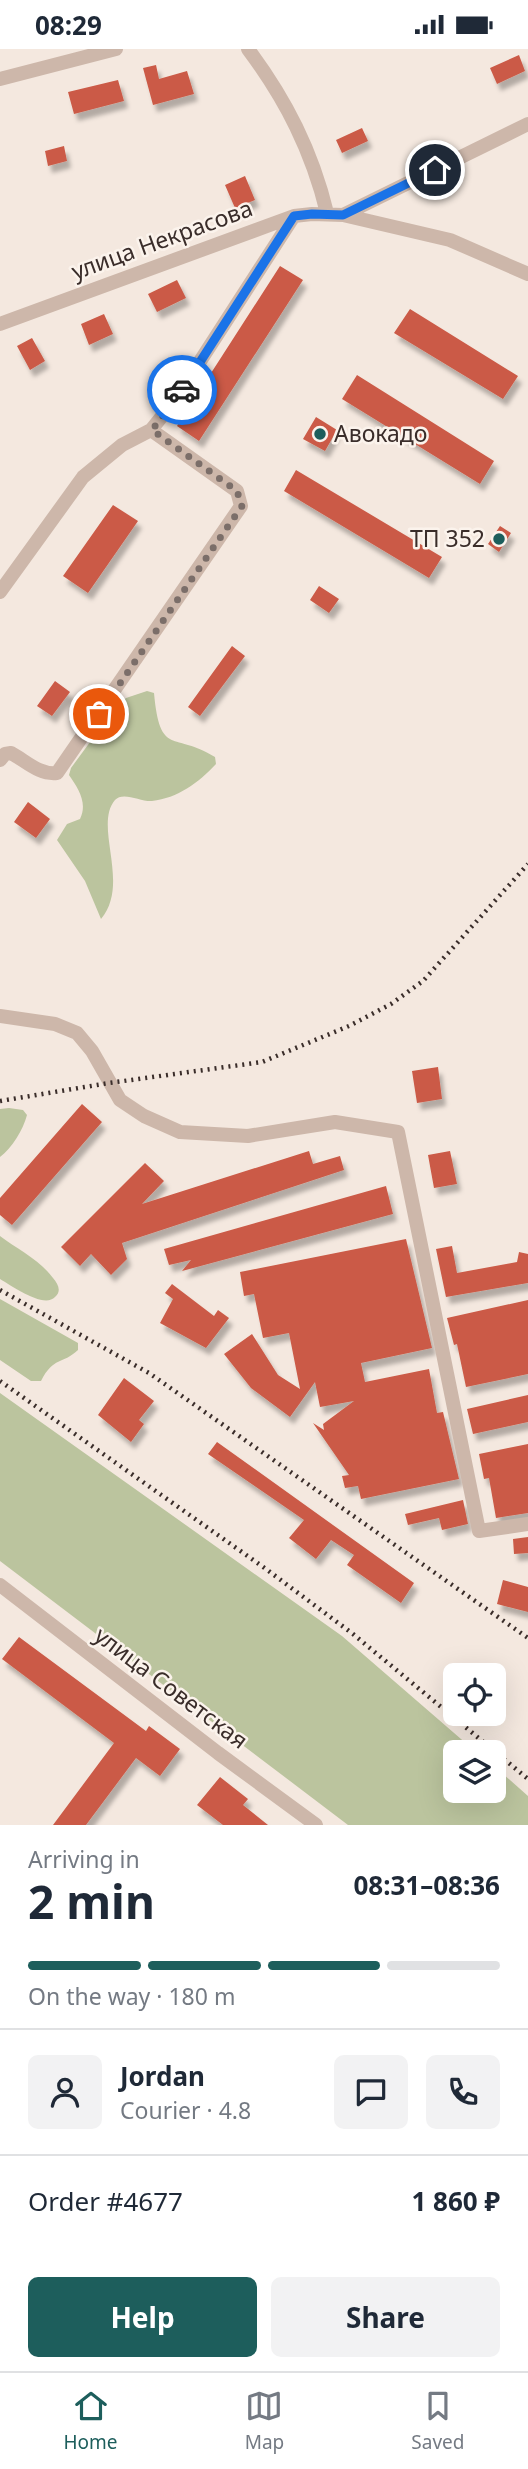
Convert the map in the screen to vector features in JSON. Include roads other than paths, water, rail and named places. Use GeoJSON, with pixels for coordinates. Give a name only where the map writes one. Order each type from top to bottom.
{"type":"FeatureCollection","features":[{"type":"Feature","properties":{"kind":"street"},"geometry":{"type":"LineString","coordinates":[[0,79],[116,49]]}},
{"type":"Feature","properties":{"kind":"street"},"geometry":{"type":"LineString","coordinates":[[248,49],[274,84],[297,128],[318,176],[327,213]]}},
{"type":"Feature","properties":{"kind":"street"},"geometry":{"type":"LineString","coordinates":[[343,215],[528,124]]}},
{"type":"Feature","properties":{"kind":"street","name":"улица Некрасова"},"geometry":{"type":"LineString","coordinates":[[0,324],[294,216],[327,213],[343,215],[450,240],[528,274]]}},
{"type":"Feature","properties":{"kind":"street"},"geometry":{"type":"LineString","coordinates":[[0,592],[83,477],[122,445],[152,430],[175,400],[294,216]]}},
{"type":"Feature","properties":{"kind":"street"},"geometry":{"type":"LineString","coordinates":[[0,760],[10,753],[48,774],[57,773],[242,506],[237,491],[152,430]]}},
{"type":"Feature","properties":{"kind":"street"},"geometry":{"type":"LineString","coordinates":[[0,1016],[55,1024],[77,1033],[92,1051],[120,1100],[144,1117],[180,1132],[248,1136],[335,1122],[398,1132],[478,1531],[528,1524]]}},
{"type":"Feature","properties":{"kind":"street","name":"улица Советская"},"geometry":{"type":"LineString","coordinates":[[0,1585],[218,1753],[317,1825]]}},
{"type":"Feature","properties":{"kind":"railway"},"geometry":{"type":"LineString","coordinates":[[0,1101],[262,1062],[349,1026],[391,1004],[423,981],[528,864]]}},
{"type":"Feature","properties":{"kind":"railway"},"geometry":{"type":"LineString","coordinates":[[0,1290],[149,1373],[528,1638]]}},
{"type":"Feature","properties":{"kind":"railway"},"geometry":{"type":"LineString","coordinates":[[0,1381],[266,1569],[353,1634],[528,1779]]}},
{"type":"Feature","properties":{"kind":"place","name":"Авокадо"},"geometry":{"type":"Point","coordinates":[320,434]}},
{"type":"Feature","properties":{"kind":"place","name":"ТП 352"},"geometry":{"type":"Point","coordinates":[499,539]}}]}
